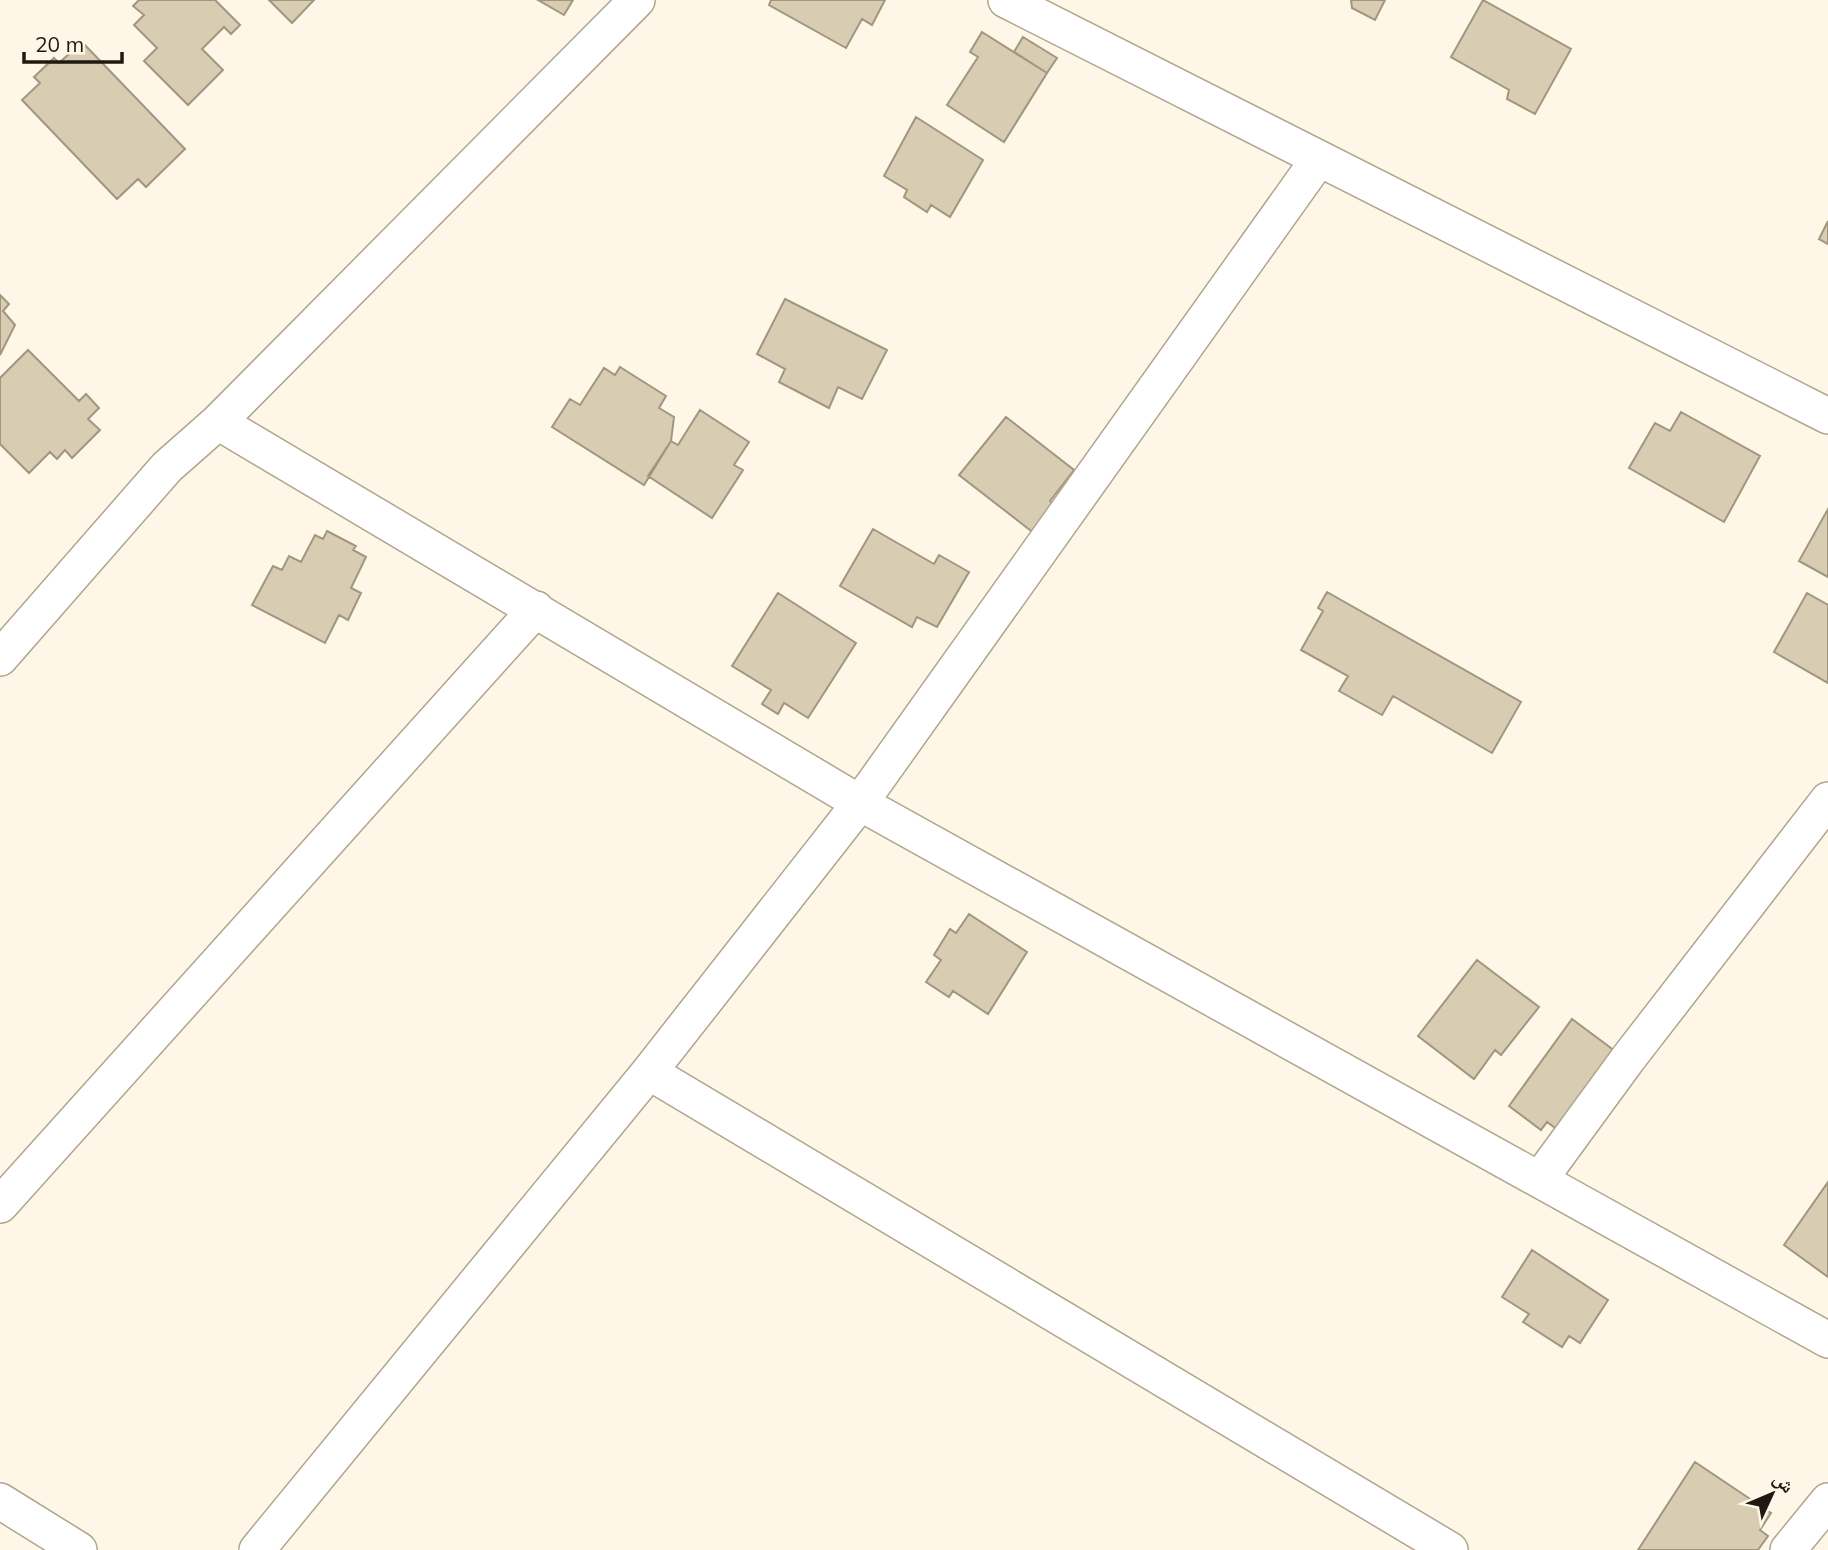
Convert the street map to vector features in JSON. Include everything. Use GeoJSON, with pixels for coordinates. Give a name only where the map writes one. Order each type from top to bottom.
{"type":"FeatureCollection","features":[{"type":"Feature","properties":{"kind":"street"},"geometry":{"type":"LineString","coordinates":[[0,658],[167,467],[218,422],[637,0]]}},
{"type":"Feature","properties":{"kind":"street"},"geometry":{"type":"LineString","coordinates":[[1006,0],[1828,416]]}},
{"type":"Feature","properties":{"kind":"street"},"geometry":{"type":"LineString","coordinates":[[257,1550],[649,1072],[860,803],[1318,160]]}},
{"type":"Feature","properties":{"kind":"street"},"geometry":{"type":"LineString","coordinates":[[218,422],[860,803],[1828,1340]]}},
{"type":"Feature","properties":{"kind":"street"},"geometry":{"type":"LineString","coordinates":[[0,1205],[536,610]]}},
{"type":"Feature","properties":{"kind":"street"},"geometry":{"type":"LineString","coordinates":[[1540,1179],[1627,1060],[1828,800]]}},
{"type":"Feature","properties":{"kind":"street"},"geometry":{"type":"LineString","coordinates":[[649,1072],[1450,1550]]}},
{"type":"Feature","properties":{"kind":"street"},"geometry":{"type":"LineString","coordinates":[[0,1501],[79,1550]]}},
{"type":"Feature","properties":{"kind":"street"},"geometry":{"type":"LineString","coordinates":[[1788,1550],[1828,1501]]}},
{"type":"Feature","properties":{"kind":"building"},"geometry":{"type":"Polygon","coordinates":[[[139,0],[215,0],[240,25],[231,34],[224,27],[202,49],[223,70],[188,105],[144,61],[157,48],[134,25],[144,15],[133,6],[139,0]]]}},
{"type":"Feature","properties":{"kind":"building"},"geometry":{"type":"Polygon","coordinates":[[[269,0],[314,0],[292,23],[269,0]]]}},
{"type":"Feature","properties":{"kind":"building"},"geometry":{"type":"Polygon","coordinates":[[[538,0],[573,0],[564,15],[538,0]]]}},
{"type":"Feature","properties":{"kind":"building"},"geometry":{"type":"Polygon","coordinates":[[[771,0],[885,0],[872,25],[862,19],[846,48],[769,5],[771,0]]]}},
{"type":"Feature","properties":{"kind":"building"},"geometry":{"type":"Polygon","coordinates":[[[1351,0],[1385,0],[1375,20],[1352,8],[1351,0]]]}},
{"type":"Feature","properties":{"kind":"building"},"geometry":{"type":"Polygon","coordinates":[[[1483,0],[1571,49],[1535,114],[1507,99],[1509,90],[1451,57],[1483,0]]]}},
{"type":"Feature","properties":{"kind":"building"},"geometry":{"type":"Polygon","coordinates":[[[982,32],[1047,73],[1004,142],[947,105],[978,57],[970,52],[982,32]]]}},
{"type":"Feature","properties":{"kind":"building"},"geometry":{"type":"Polygon","coordinates":[[[1023,37],[1057,58],[1047,73],[1014,52],[1023,37]]]}},
{"type":"Feature","properties":{"kind":"building"},"geometry":{"type":"Polygon","coordinates":[[[82,42],[185,149],[146,187],[138,179],[117,199],[22,100],[40,83],[34,77],[54,58],[59,63],[82,42]]]}},
{"type":"Feature","properties":{"kind":"building"},"geometry":{"type":"Polygon","coordinates":[[[916,117],[983,160],[950,217],[931,205],[927,212],[904,197],[907,190],[884,176],[916,117]]]}},
{"type":"Feature","properties":{"kind":"building"},"geometry":{"type":"Polygon","coordinates":[[[1828,221],[1828,244],[1819,239],[1828,221]]]}},
{"type":"Feature","properties":{"kind":"building"},"geometry":{"type":"Polygon","coordinates":[[[0,295],[9,304],[3,311],[15,325],[0,355],[0,295]]]}},
{"type":"Feature","properties":{"kind":"building"},"geometry":{"type":"Polygon","coordinates":[[[785,299],[887,350],[862,399],[838,387],[829,408],[779,382],[785,369],[757,354],[785,299]]]}},
{"type":"Feature","properties":{"kind":"building"},"geometry":{"type":"Polygon","coordinates":[[[28,350],[79,401],[86,394],[99,408],[88,419],[100,430],[72,458],[65,450],[57,459],[50,452],[29,473],[0,444],[0,378],[28,350]]]}},
{"type":"Feature","properties":{"kind":"building"},"geometry":{"type":"Polygon","coordinates":[[[620,367],[666,396],[659,408],[674,417],[671,441],[644,485],[552,427],[570,399],[580,405],[604,368],[615,375],[620,367]]]}},
{"type":"Feature","properties":{"kind":"building"},"geometry":{"type":"Polygon","coordinates":[[[700,410],[749,442],[734,465],[743,470],[712,518],[648,476],[671,441],[678,445],[700,410]]]}},
{"type":"Feature","properties":{"kind":"building"},"geometry":{"type":"Polygon","coordinates":[[[1681,412],[1760,456],[1724,522],[1629,468],[1655,423],[1670,431],[1681,412]]]}},
{"type":"Feature","properties":{"kind":"building"},"geometry":{"type":"Polygon","coordinates":[[[1006,417],[1074,470],[1050,501],[1061,510],[1035,534],[959,475],[1006,417]]]}},
{"type":"Feature","properties":{"kind":"building"},"geometry":{"type":"Polygon","coordinates":[[[1828,509],[1828,577],[1799,561],[1828,509]]]}},
{"type":"Feature","properties":{"kind":"building"},"geometry":{"type":"Polygon","coordinates":[[[873,529],[934,564],[939,555],[969,572],[937,627],[917,617],[912,627],[840,586],[873,529]]]}},
{"type":"Feature","properties":{"kind":"building"},"geometry":{"type":"Polygon","coordinates":[[[327,531],[356,546],[353,550],[366,557],[351,588],[361,593],[348,620],[339,615],[325,643],[252,605],[273,566],[282,570],[289,556],[301,562],[315,535],[323,539],[327,531]]]}},
{"type":"Feature","properties":{"kind":"building"},"geometry":{"type":"Polygon","coordinates":[[[1327,592],[1521,702],[1492,753],[1393,696],[1382,715],[1339,691],[1348,676],[1301,650],[1323,611],[1318,608],[1327,592]]]}},
{"type":"Feature","properties":{"kind":"building"},"geometry":{"type":"Polygon","coordinates":[[[778,593],[856,643],[808,718],[784,703],[778,714],[762,704],[771,690],[732,666],[778,593]]]}},
{"type":"Feature","properties":{"kind":"building"},"geometry":{"type":"Polygon","coordinates":[[[1807,593],[1828,605],[1828,683],[1774,652],[1807,593]]]}},
{"type":"Feature","properties":{"kind":"building"},"geometry":{"type":"Polygon","coordinates":[[[969,914],[1027,952],[988,1014],[953,991],[949,997],[926,982],[941,960],[934,955],[950,929],[956,933],[969,914]]]}},
{"type":"Feature","properties":{"kind":"building"},"geometry":{"type":"Polygon","coordinates":[[[1477,960],[1539,1007],[1501,1055],[1495,1050],[1474,1079],[1418,1036],[1477,960]]]}},
{"type":"Feature","properties":{"kind":"building"},"geometry":{"type":"Polygon","coordinates":[[[1572,1019],[1627,1060],[1570,1139],[1547,1122],[1541,1130],[1509,1106],[1572,1019]]]}},
{"type":"Feature","properties":{"kind":"building"},"geometry":{"type":"Polygon","coordinates":[[[1828,1182],[1828,1277],[1784,1245],[1828,1182]]]}},
{"type":"Feature","properties":{"kind":"building"},"geometry":{"type":"Polygon","coordinates":[[[1532,1250],[1608,1300],[1580,1343],[1569,1336],[1562,1347],[1523,1322],[1529,1314],[1502,1297],[1532,1250]]]}},
{"type":"Feature","properties":{"kind":"building"},"geometry":{"type":"Polygon","coordinates":[[[1695,1462],[1771,1513],[1760,1530],[1768,1536],[1758,1550],[1638,1550],[1695,1462]]]}}]}
